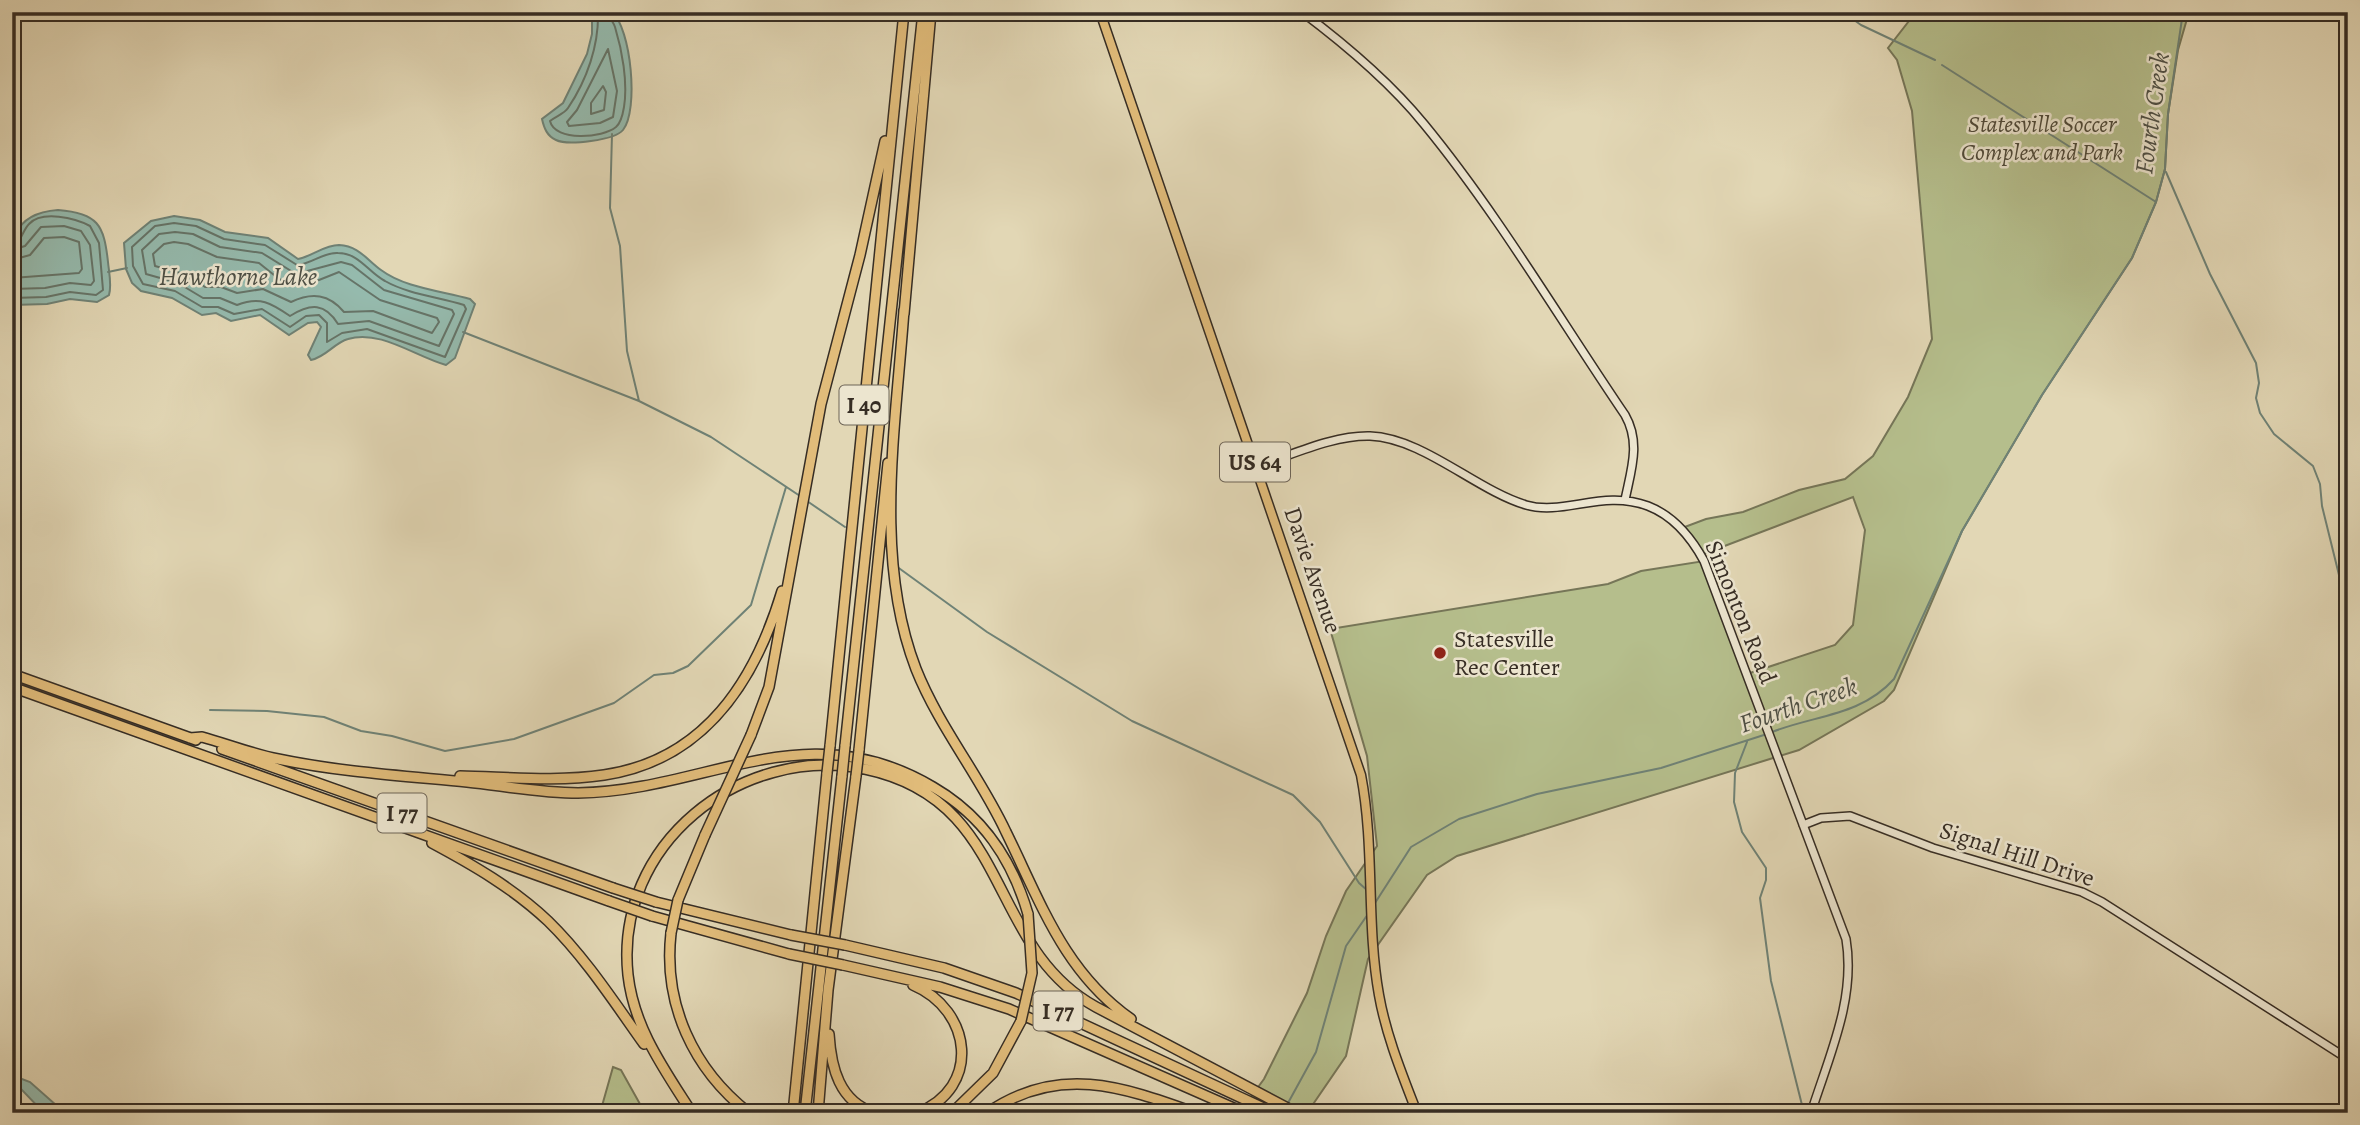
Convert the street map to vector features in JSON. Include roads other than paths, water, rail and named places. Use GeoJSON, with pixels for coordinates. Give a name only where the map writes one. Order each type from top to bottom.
{"type":"FeatureCollection","features":[{"type":"Feature","properties":{"kind":"highway","name":"I 40"},"geometry":{"type":"LineString","coordinates":[[793,1113],[904,12]]}},
{"type":"Feature","properties":{"kind":"highway","name":"I 40"},"geometry":{"type":"LineString","coordinates":[[805,1113],[923,12]]}},
{"type":"Feature","properties":{"kind":"highway"},"geometry":{"type":"LineString","coordinates":[[818,1113],[828,990],[856,776],[881,536],[931,12]]}},
{"type":"Feature","properties":{"kind":"highway"},"geometry":{"type":"LineString","coordinates":[[750,1113],[721,1089],[698,1058],[686,1035],[672,991],[671,933],[678,900],[751,735],[769,687],[805,485],[833,351],[881,166],[898,64]]}},
{"type":"Feature","properties":{"kind":"highway"},"geometry":{"type":"LineString","coordinates":[[904,310],[893,462],[893,544],[898,593],[911,655],[924,687],[995,810],[1070,959],[1101,996],[1171,1044]]}},
{"type":"Feature","properties":{"kind":"highway"},"geometry":{"type":"LineString","coordinates":[[393,774],[582,778],[629,770],[654,761],[687,742],[714,719],[749,674],[764,645],[793,552]]}},
{"type":"Feature","properties":{"kind":"highway","name":"I 77"},"geometry":{"type":"LineString","coordinates":[[12,674],[656,902],[944,968],[1016,993],[1274,1113]]}},
{"type":"Feature","properties":{"kind":"highway","name":"I 77"},"geometry":{"type":"LineString","coordinates":[[12,687],[652,915],[789,954],[893,976],[1009,1009],[1245,1113]]}},
{"type":"Feature","properties":{"kind":"highway"},"geometry":{"type":"LineString","coordinates":[[190,738],[202,737],[293,762],[575,793],[637,788],[797,753],[864,758],[913,775],[975,817],[1010,864],[1028,914],[1031,973],[1021,1021],[993,1073],[952,1113]]}},
{"type":"Feature","properties":{"kind":"highway"},"geometry":{"type":"LineString","coordinates":[[680,1095],[646,1038],[630,987],[627,943],[637,892],[648,868],[668,840],[709,801],[752,778],[799,765],[839,765],[875,772],[909,785],[940,804],[983,851],[1027,940],[1058,979],[1089,1003],[1297,1113]]}},
{"type":"Feature","properties":{"kind":"highway"},"geometry":{"type":"LineString","coordinates":[[405,828],[490,875],[547,920],[589,967],[692,1113]]}},
{"type":"Feature","properties":{"kind":"highway"},"geometry":{"type":"LineString","coordinates":[[893,976],[923,989],[939,1000],[953,1016],[962,1039],[961,1064],[954,1084],[937,1103],[917,1113]]}},
{"type":"Feature","properties":{"kind":"highway"},"geometry":{"type":"LineString","coordinates":[[828,990],[831,1065],[839,1084],[852,1100],[876,1113]]}},
{"type":"Feature","properties":{"kind":"highway"},"geometry":{"type":"LineString","coordinates":[[786,1113],[800,1037]]}},
{"type":"Feature","properties":{"kind":"highway"},"geometry":{"type":"LineString","coordinates":[[987,1113],[1024,1092],[1059,1083],[1118,1087],[1196,1113]]}},
{"type":"Feature","properties":{"kind":"main road","name":"Davie Avenue"},"geometry":{"type":"LineString","coordinates":[[1100,12],[1361,775],[1371,869],[1379,995],[1391,1042],[1417,1113]]}},
{"type":"Feature","properties":{"kind":"street"},"geometry":{"type":"LineString","coordinates":[[1302,12],[1361,60],[1424,124],[1502,233],[1625,415],[1634,431],[1635,442],[1625,500]]}},
{"type":"Feature","properties":{"kind":"street","name":"Simonton Road"},"geometry":{"type":"LineString","coordinates":[[1257,466],[1335,441],[1371,436],[1406,446],[1526,505],[1552,507],[1591,500],[1625,500],[1649,507],[1667,516],[1696,545],[1846,939],[1848,976],[1845,1005],[1811,1113]]}},
{"type":"Feature","properties":{"kind":"street","name":"Signal Hill Drive"},"geometry":{"type":"LineString","coordinates":[[1803,825],[1821,818],[1850,816],[1933,848],[2082,892],[2114,909],[2348,1059]]}},
{"type":"Feature","properties":{"kind":"water"},"geometry":{"type":"Polygon","coordinates":[[[592,12],[612,12],[624,34],[632,88],[628,120],[623,130],[611,137],[562,142],[548,134],[542,119],[563,103],[587,54],[592,34],[592,12]]]}},
{"type":"Feature","properties":{"kind":"water"},"geometry":{"type":"Polygon","coordinates":[[[58,210],[82,214],[96,223],[101,230],[108,262],[109,295],[97,302],[70,299],[47,304],[12,305],[11,256],[18,230],[26,220],[39,213],[58,210]]]}},
{"type":"Feature","properties":{"kind":"water","name":"Hawthorne Lake"},"geometry":{"type":"Polygon","coordinates":[[[174,216],[200,220],[225,232],[268,238],[298,259],[328,247],[346,246],[401,281],[470,299],[475,304],[455,358],[446,365],[398,345],[360,337],[343,341],[311,360],[308,355],[321,327],[317,322],[308,323],[289,335],[260,315],[231,321],[216,313],[202,315],[172,298],[141,291],[132,283],[126,269],[124,243],[151,221],[174,216]]]}},
{"type":"Feature","properties":{"kind":"water"},"geometry":{"type":"Polygon","coordinates":[[[14,1076],[30,1082],[65,1113],[44,1113],[21,1089],[14,1076]]]}},
{"type":"Feature","properties":{"kind":"waterway"},"geometry":{"type":"LineString","coordinates":[[1843,12],[1861,25],[1935,60]]}},
{"type":"Feature","properties":{"kind":"waterway","name":"Fourth Creek"},"geometry":{"type":"LineString","coordinates":[[1772,732],[1852,708],[1881,691],[1894,679],[1962,531],[2042,395],[2132,258],[2156,202],[2165,169],[2168,114],[2183,12]]}},
{"type":"Feature","properties":{"kind":"waterway"},"geometry":{"type":"LineString","coordinates":[[1942,65],[2156,202]]}},
{"type":"Feature","properties":{"kind":"waterway"},"geometry":{"type":"LineString","coordinates":[[612,134],[610,208],[620,246],[627,351],[639,401]]}},
{"type":"Feature","properties":{"kind":"waterway"},"geometry":{"type":"LineString","coordinates":[[2166,172],[2210,274],[2256,363],[2259,383],[2256,398],[2260,413],[2274,434],[2313,466],[2320,484],[2322,506],[2339,575],[2348,591]]}},
{"type":"Feature","properties":{"kind":"waterway"},"geometry":{"type":"LineString","coordinates":[[108,272],[127,268]]}},
{"type":"Feature","properties":{"kind":"waterway"},"geometry":{"type":"LineString","coordinates":[[463,332],[639,401],[711,437],[800,496]]}},
{"type":"Feature","properties":{"kind":"waterway"},"geometry":{"type":"LineString","coordinates":[[210,710],[267,711],[324,717],[361,731],[392,736],[445,751],[514,739],[614,703],[654,675],[673,673],[688,666],[751,605],[786,487]]}},
{"type":"Feature","properties":{"kind":"waterway"},"geometry":{"type":"LineString","coordinates":[[807,501],[845,527]]}},
{"type":"Feature","properties":{"kind":"waterway"},"geometry":{"type":"LineString","coordinates":[[896,566],[987,632],[1132,721],[1293,795],[1320,822],[1359,883],[1368,891]]}},
{"type":"Feature","properties":{"kind":"waterway","name":"Fourth Creek"},"geometry":{"type":"LineString","coordinates":[[1375,903],[1411,847],[1459,819],[1537,794],[1661,768],[1767,734]]}},
{"type":"Feature","properties":{"kind":"waterway"},"geometry":{"type":"LineString","coordinates":[[1747,742],[1735,773],[1734,802],[1742,832],[1766,868],[1766,880],[1760,898],[1771,981],[1804,1113]]}},
{"type":"Feature","properties":{"kind":"waterway","name":"Fourth Creek"},"geometry":{"type":"LineString","coordinates":[[1288,1103],[1316,1052],[1346,946],[1368,914]]}},
{"type":"Feature","properties":{"kind":"place","name":"Statesville Rec Center"},"geometry":{"type":"Point","coordinates":[1440,653]}},
{"type":"Feature","properties":{"kind":"park label","name":"Statesville Soccer Complex and Park"},"geometry":{"type":"Point","coordinates":[2042,138]}}]}
